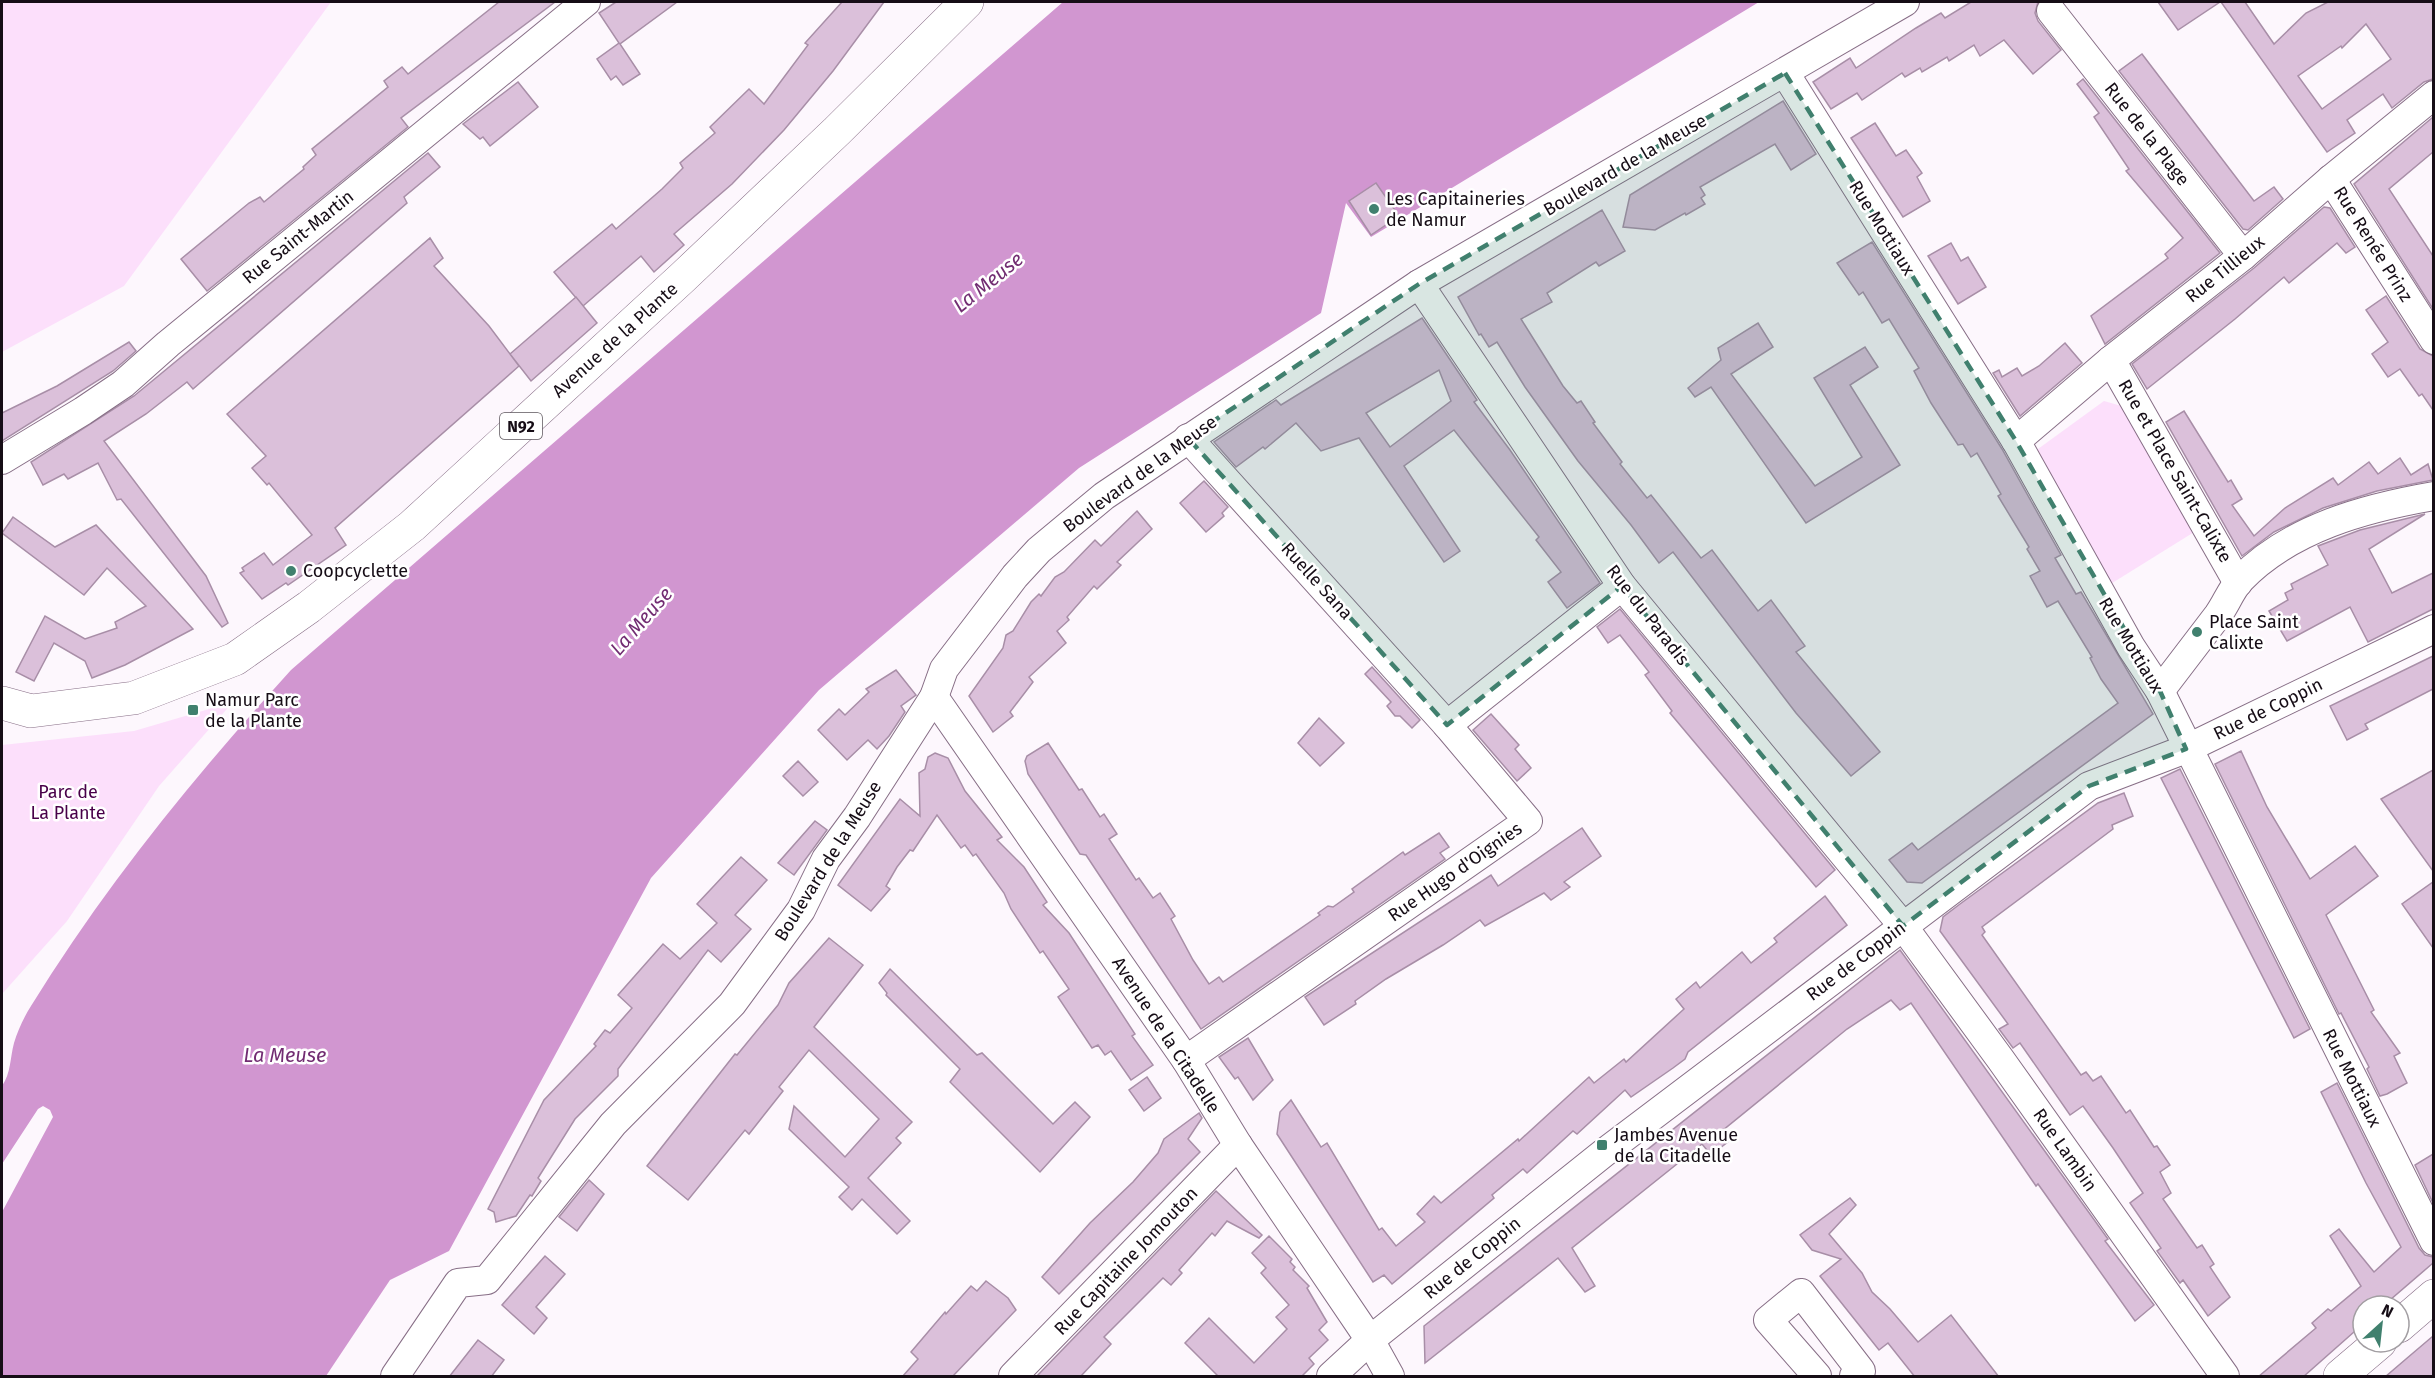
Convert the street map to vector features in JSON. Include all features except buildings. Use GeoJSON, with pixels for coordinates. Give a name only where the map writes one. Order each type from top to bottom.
{"type":"FeatureCollection","features":[{"type":"Feature","properties":{"kind":"main road","name":"Avenue de la Plante"},"geometry":{"type":"LineString","coordinates":[[11,711],[134,698],[187,680],[236,659],[309,607],[412,526],[682,278],[837,131],[965,2]]}},
{"type":"Feature","properties":{"kind":"main road"},"geometry":{"type":"LineString","coordinates":[[2411,1315],[2433,1296]]}},
{"type":"Feature","properties":{"kind":"main road"},"geometry":{"type":"LineString","coordinates":[[2340,1377],[2366,1354]]}},
{"type":"Feature","properties":{"kind":"street","name":"Rue Saint-Martin"},"geometry":{"type":"LineString","coordinates":[[2,460],[123,384],[186,329],[586,2]]}},
{"type":"Feature","properties":{"kind":"street","name":"Boulevard de la Meuse"},"geometry":{"type":"LineString","coordinates":[[395,1377],[458,1284],[487,1280],[613,1124],[732,1004],[801,910],[826,859],[857,818],[934,697],[944,669],[1015,576],[1039,550],[1104,496],[1419,284],[1905,2]]}},
{"type":"Feature","properties":{"kind":"street","name":"Rue de la Plage"},"geometry":{"type":"LineString","coordinates":[[2051,11],[2243,256]]}},
{"type":"Feature","properties":{"kind":"street","name":"Rue Mottiaux"},"geometry":{"type":"LineString","coordinates":[[1785,73],[2016,441],[2131,647],[2160,691],[2433,1241]]}},
{"type":"Feature","properties":{"kind":"street","name":"Rue Tillieux"},"geometry":{"type":"LineString","coordinates":[[2016,441],[2111,360],[2243,256],[2331,179],[2433,95]]}},
{"type":"Feature","properties":{"kind":"street","name":"Rue Renée Prinz"},"geometry":{"type":"LineString","coordinates":[[2331,179],[2433,340]]}},
{"type":"Feature","properties":{"kind":"street","name":"Rue du Paradis"},"geometry":{"type":"LineString","coordinates":[[1419,284],[1622,586],[1902,926]]}},
{"type":"Feature","properties":{"kind":"street","name":"Rue et Place Saint-Calixte"},"geometry":{"type":"LineString","coordinates":[[2111,360],[2238,583]]}},
{"type":"Feature","properties":{"kind":"street","name":"Ruelle Sana"},"geometry":{"type":"LineString","coordinates":[[1188,438],[1447,724]]}},
{"type":"Feature","properties":{"kind":"street"},"geometry":{"type":"LineString","coordinates":[[2160,691],[2220,612],[2238,583],[2261,560],[2316,529],[2351,514],[2433,496]]}},
{"type":"Feature","properties":{"kind":"street"},"geometry":{"type":"LineString","coordinates":[[1447,724],[1622,586]]}},
{"type":"Feature","properties":{"kind":"street","name":"Rue de Coppin"},"geometry":{"type":"LineString","coordinates":[[1331,1377],[1370,1340],[1605,1152],[2089,786],[2187,749],[2433,629]]}},
{"type":"Feature","properties":{"kind":"street","name":"Avenue de la Citadelle"},"geometry":{"type":"LineString","coordinates":[[934,697],[1186,1060],[1238,1145],[1370,1340],[1390,1377]]}},
{"type":"Feature","properties":{"kind":"street","name":"Rue Hugo d'Oignies"},"geometry":{"type":"LineString","coordinates":[[1186,1060],[1528,821],[1447,724]]}},
{"type":"Feature","properties":{"kind":"street","name":"Rue Lambin"},"geometry":{"type":"LineString","coordinates":[[1902,926],[2001,1060],[2225,1377]]}},
{"type":"Feature","properties":{"kind":"street","name":"Rue Capitaine Jomouton"},"geometry":{"type":"LineString","coordinates":[[1013,1377],[1238,1145]]}},
{"type":"Feature","properties":{"kind":"street"},"geometry":{"type":"LineString","coordinates":[[1816,1377],[1768,1320],[1800,1293],[1861,1371],[1854,1377]]}},
{"type":"Feature","properties":{"kind":"highlighted area"},"geometry":{"type":"Polygon","coordinates":[[[1785,73],[2016,441],[2160,691],[2186,749],[2089,786],[1903,926],[1622,586],[1447,725],[1188,438],[1419,284],[1785,73]]]}},
{"type":"Feature","properties":{"kind":"green space"},"geometry":{"type":"Polygon","coordinates":[[[2,2],[331,2],[124,286],[2,352],[2,2]]]}},
{"type":"Feature","properties":{"kind":"green space"},"geometry":{"type":"Polygon","coordinates":[[[2104,401],[2125,407],[2199,529],[2109,585],[2037,456],[2038,449],[2104,401]]]}},
{"type":"Feature","properties":{"kind":"green space","name":"Parc de La Plante"},"geometry":{"type":"Polygon","coordinates":[[[233,702],[159,786],[67,921],[2,994],[2,745],[134,731],[233,702]]]}},
{"type":"Feature","properties":{"kind":"water","name":"La Meuse"},"geometry":{"type":"Polygon","coordinates":[[[1063,2],[1759,2],[1371,237],[1346,203],[1321,313],[1079,468],[819,690],[651,878],[449,1251],[390,1280],[326,1376],[2,1376],[2,1212],[53,1117],[50,1110],[43,1106],[38,1109],[2,1164],[2,1086],[9,1071],[16,1038],[28,1010],[90,917],[153,832],[220,750],[291,670],[1063,2]]]}},
{"type":"Feature","properties":{"kind":"place","name":"Les Capitaineries de Namur"},"geometry":{"type":"Point","coordinates":[1374,209]}},
{"type":"Feature","properties":{"kind":"place","name":"Coopcyclette"},"geometry":{"type":"Point","coordinates":[291,571]}},
{"type":"Feature","properties":{"kind":"place","name":"Place Saint Calixte"},"geometry":{"type":"Point","coordinates":[2197,632]}},
{"type":"Feature","properties":{"kind":"place","name":"Namur Parc de la Plante"},"geometry":{"type":"Point","coordinates":[193,710]}},
{"type":"Feature","properties":{"kind":"place","name":"Jambes Avenue de la Citadelle"},"geometry":{"type":"Point","coordinates":[1602,1145]}}]}
